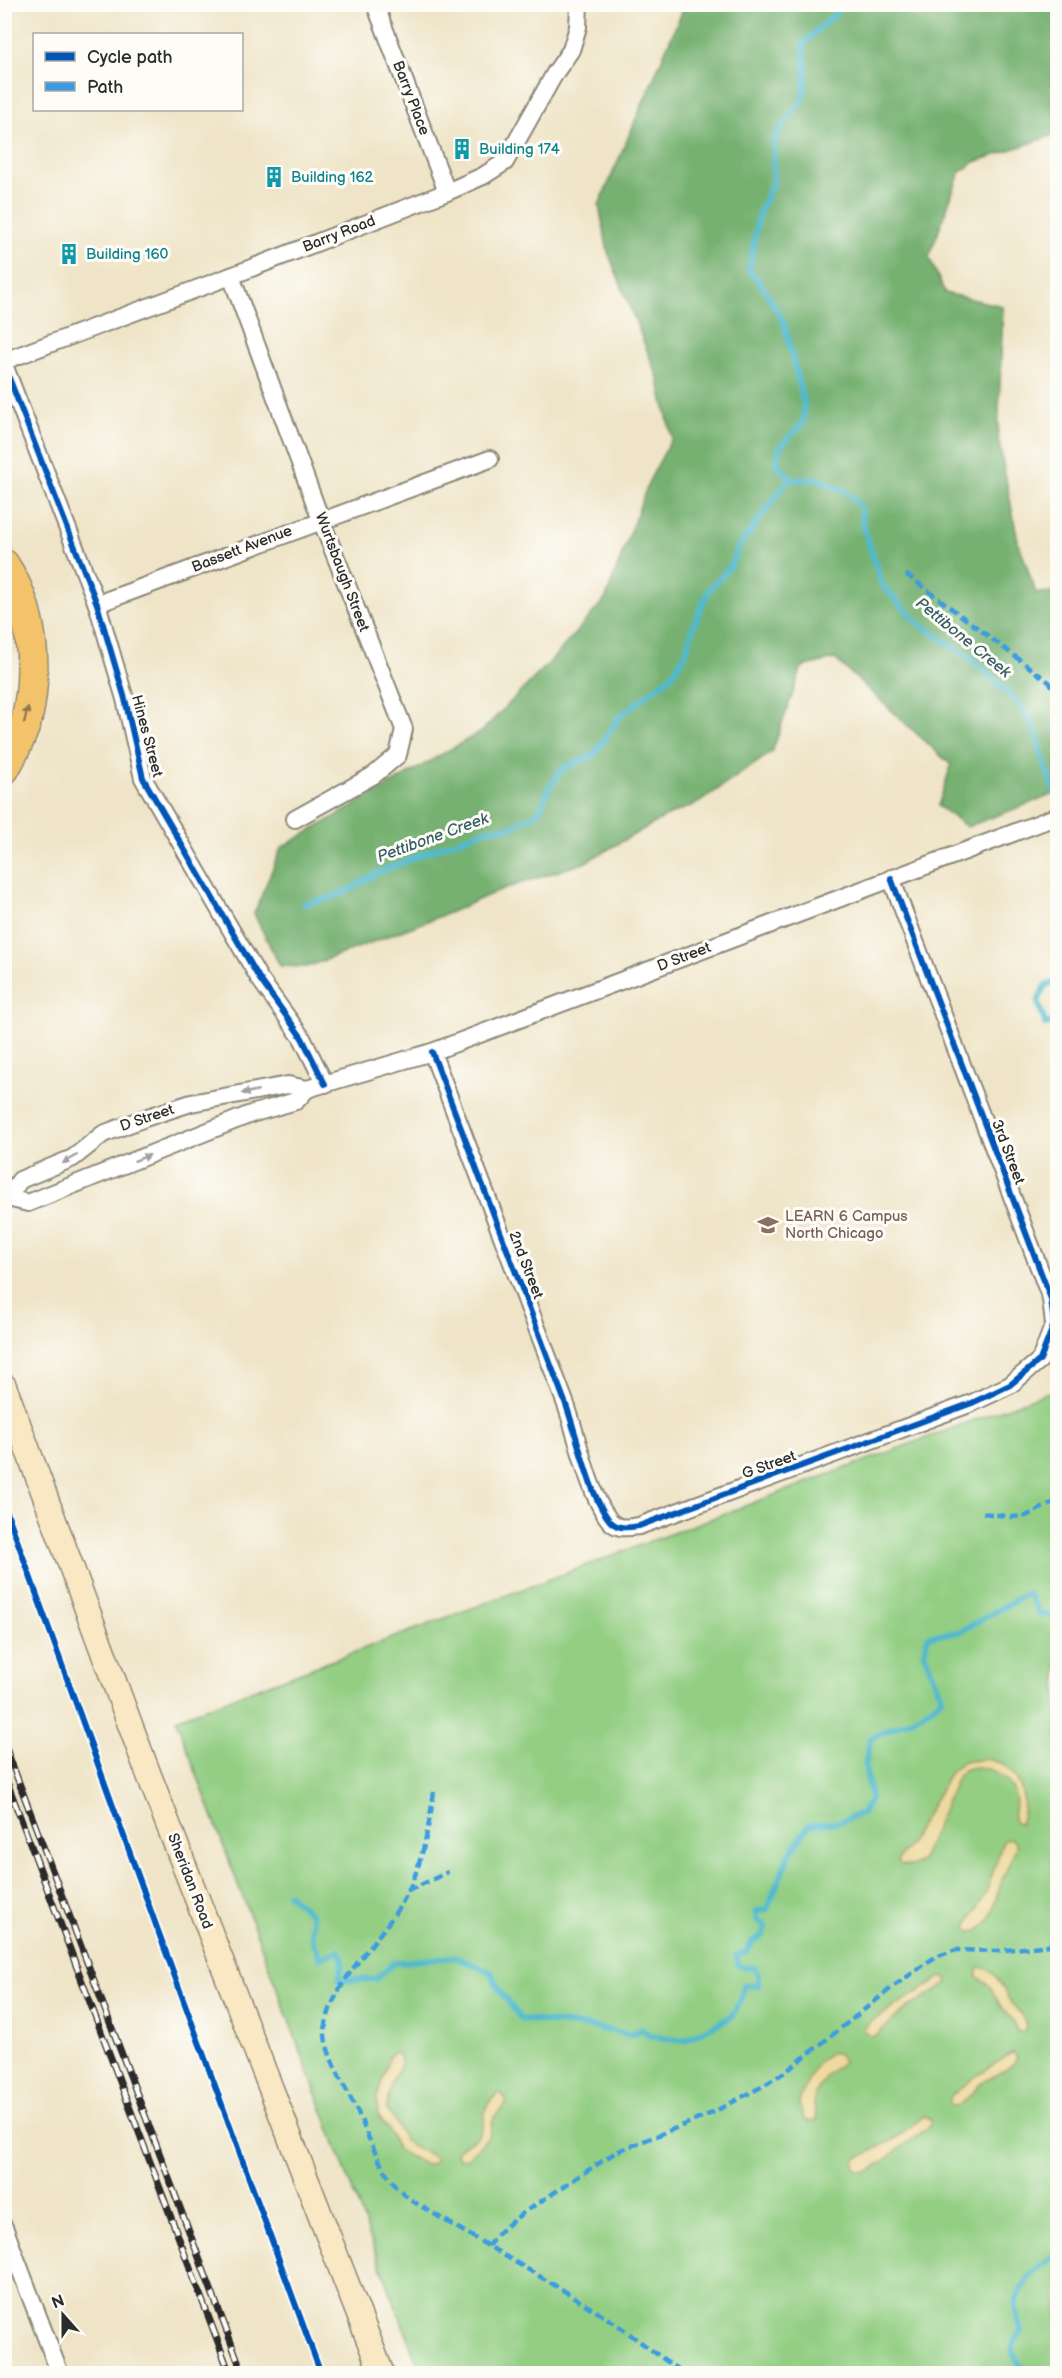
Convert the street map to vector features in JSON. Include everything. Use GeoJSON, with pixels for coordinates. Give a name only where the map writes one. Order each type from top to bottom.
{"type":"FeatureCollection","features":[{"type":"Feature","properties":{"kind":"highway"},"geometry":{"type":"LineString","coordinates":[[4,565],[20,595],[32,652],[32,688],[26,719],[4,769]]}},
{"type":"Feature","properties":{"kind":"main road","name":"Sheridan Road"},"geometry":{"type":"LineString","coordinates":[[4,1386],[147,1770],[382,2373]]}},
{"type":"Feature","properties":{"kind":"street","name":"Barry Place"},"geometry":{"type":"LineString","coordinates":[[375,4],[447,192]]}},
{"type":"Feature","properties":{"kind":"street","name":"Barry Road"},"geometry":{"type":"LineString","coordinates":[[4,363],[447,192],[483,176],[505,162],[555,73],[571,50],[578,27],[579,4]]}},
{"type":"Feature","properties":{"kind":"street","name":"Wurtsbaugh Street"},"geometry":{"type":"LineString","coordinates":[[231,276],[321,520],[404,729],[398,755],[374,775],[295,819]]}},
{"type":"Feature","properties":{"kind":"street","name":"Hines Street"},"geometry":{"type":"LineString","coordinates":[[4,363],[97,604],[125,699],[143,778],[259,978],[313,1056],[325,1084]]}},
{"type":"Feature","properties":{"kind":"street","name":"Bassett Avenue"},"geometry":{"type":"LineString","coordinates":[[97,604],[490,459]]}},
{"type":"Feature","properties":{"kind":"street","name":"D Street"},"geometry":{"type":"LineString","coordinates":[[307,1089],[296,1101],[251,1114],[28,1203],[6,1199],[20,1180],[68,1161],[103,1134],[145,1118],[190,1103],[288,1085],[307,1089],[432,1052],[1058,816]]}},
{"type":"Feature","properties":{"kind":"street","name":"3rd Street"},"geometry":{"type":"LineString","coordinates":[[891,878],[1051,1299],[1054,1324],[1040,1360],[1030,1371],[1010,1385],[972,1403]]}},
{"type":"Feature","properties":{"kind":"street","name":"2nd Street"},"geometry":{"type":"LineString","coordinates":[[432,1052],[569,1413],[593,1489]]}},
{"type":"Feature","properties":{"kind":"street","name":"G Street"},"geometry":{"type":"LineString","coordinates":[[593,1489],[606,1517],[614,1525],[622,1528],[639,1526],[972,1403]]}},
{"type":"Feature","properties":{"kind":"street"},"geometry":{"type":"LineString","coordinates":[[4,2227],[60,2373]]}},
{"type":"Feature","properties":{"kind":"green space"},"geometry":{"type":"Polygon","coordinates":[[[685,5],[1057,5],[1057,134],[975,162],[960,172],[929,257],[945,293],[1003,306],[998,437],[1018,541],[1036,593],[1057,592],[1057,793],[967,827],[938,806],[951,765],[835,659],[802,667],[772,752],[698,803],[665,817],[584,863],[500,890],[451,912],[307,967],[280,966],[254,914],[281,848],[482,731],[549,663],[606,598],[649,481],[672,438],[658,378],[608,252],[599,205],[685,5]]]}},
{"type":"Feature","properties":{"kind":"green space"},"geometry":{"type":"Polygon","coordinates":[[[1057,1389],[1057,2373],[421,2373],[176,1719],[1057,1389]]]}},
{"type":"Feature","properties":{"kind":"sand"},"geometry":{"type":"Polygon","coordinates":[[[985,1759],[1005,1767],[1018,1782],[1023,1802],[1020,1824],[1014,1822],[1013,1819],[1016,1803],[1008,1783],[990,1770],[976,1767],[967,1769],[956,1779],[922,1860],[912,1866],[900,1865],[898,1860],[907,1849],[951,1771],[962,1762],[985,1759]]]}},
{"type":"Feature","properties":{"kind":"sand"},"geometry":{"type":"Polygon","coordinates":[[[1009,1838],[1017,1846],[1002,1880],[989,1921],[978,1931],[970,1932],[967,1928],[968,1924],[985,1895],[1003,1841],[1009,1838]]]}},
{"type":"Feature","properties":{"kind":"sand"},"geometry":{"type":"Polygon","coordinates":[[[982,1967],[992,1973],[1024,2019],[1026,2026],[1024,2031],[1017,2032],[1014,2021],[1001,2007],[990,1986],[976,1976],[978,1968],[982,1967]]]}},
{"type":"Feature","properties":{"kind":"sand"},"geometry":{"type":"Polygon","coordinates":[[[941,1977],[947,1979],[948,1983],[907,2008],[876,2035],[871,2036],[865,2032],[864,2029],[869,2023],[941,1977]]]}},
{"type":"Feature","properties":{"kind":"sand"},"geometry":{"type":"Polygon","coordinates":[[[833,2052],[840,2055],[843,2062],[827,2074],[815,2094],[814,2105],[817,2120],[810,2122],[804,2119],[799,2104],[801,2095],[817,2063],[833,2052]]]}},
{"type":"Feature","properties":{"kind":"sand"},"geometry":{"type":"Polygon","coordinates":[[[1013,2052],[1017,2057],[1009,2068],[983,2082],[960,2105],[955,2107],[949,2104],[951,2096],[1013,2052]]]}},
{"type":"Feature","properties":{"kind":"sand"},"geometry":{"type":"Polygon","coordinates":[[[393,2053],[398,2054],[401,2064],[392,2081],[386,2108],[404,2141],[436,2158],[434,2163],[425,2165],[398,2150],[378,2115],[377,2097],[389,2057],[393,2053]]]}},
{"type":"Feature","properties":{"kind":"sand"},"geometry":{"type":"Polygon","coordinates":[[[499,2093],[503,2095],[507,2103],[494,2117],[489,2136],[468,2158],[460,2159],[456,2152],[479,2135],[486,2109],[499,2093]]]}},
{"type":"Feature","properties":{"kind":"sand"},"geometry":{"type":"Polygon","coordinates":[[[924,2116],[931,2122],[926,2129],[871,2170],[861,2172],[855,2169],[855,2161],[858,2158],[896,2138],[924,2116]]]}},
{"type":"Feature","properties":{"kind":"waterway","name":"Pettibone Creek"},"geometry":{"type":"LineString","coordinates":[[834,4],[836,14],[803,45],[806,75],[803,99],[774,138],[773,182],[759,213],[749,270],[761,284],[784,323],[804,404],[803,423],[780,447],[776,464],[793,480],[819,479],[845,491],[861,507],[863,525],[882,585],[919,624],[973,660],[1017,702],[1033,725],[1051,783],[1058,796]]}},
{"type":"Feature","properties":{"kind":"waterway","name":"Pettibone Creek"},"geometry":{"type":"LineString","coordinates":[[304,904],[330,898],[351,889],[375,874],[445,845],[489,829],[512,827],[540,811],[548,789],[563,768],[594,755],[619,717],[671,676],[686,653],[693,627],[708,591],[730,567],[738,548],[790,478]]}},
{"type":"Feature","properties":{"kind":"waterway","name":"Pettibone Creek"},"geometry":{"type":"LineString","coordinates":[[1058,980],[1044,987],[1038,1002],[1046,1025],[1058,1019]]}},
{"type":"Feature","properties":{"kind":"waterway","name":"Pettibone Creek"},"geometry":{"type":"LineString","coordinates":[[288,1894],[312,1915],[312,1938],[320,1958],[339,1951],[343,1960],[339,1980],[376,1979],[393,1963],[454,1957],[491,1972],[499,1990],[521,2019],[593,2027],[631,2035],[642,2029],[650,2036],[683,2041],[731,2017],[741,2000],[744,1985],[758,1986],[758,1975],[754,1967],[746,1968],[738,1965],[736,1955],[746,1952],[753,1941],[763,1935],[765,1926],[757,1920],[756,1912],[767,1909],[789,1855],[809,1825],[839,1822],[862,1813],[871,1798],[865,1765],[871,1738],[927,1711],[942,1697],[924,1653],[928,1636],[959,1632],[1028,1593],[1040,1614],[1058,1617]]}},
{"type":"Feature","properties":{"kind":"waterway","name":"Pettibone Creek"},"geometry":{"type":"LineString","coordinates":[[1021,2374],[1022,2367],[1013,2354],[1013,2346],[1021,2331],[1016,2308],[1019,2293],[1023,2285],[1041,2266],[1054,2257],[1058,2259]]}},
{"type":"Feature","properties":{"kind":"railway"},"geometry":{"type":"LineString","coordinates":[[4,1743],[243,2374]]}},
{"type":"Feature","properties":{"kind":"railway"},"geometry":{"type":"LineString","coordinates":[[4,1774],[230,2374]]}},
{"type":"Feature","properties":{"kind":"marked path"},"geometry":{"type":"LineString","coordinates":[[906,574],[1049,682],[1058,693]]}},
{"type":"Feature","properties":{"kind":"marked path"},"geometry":{"type":"LineString","coordinates":[[983,1513],[1012,1517],[1026,1516],[1058,1500]]}},
{"type":"Feature","properties":{"kind":"marked path"},"geometry":{"type":"LineString","coordinates":[[1058,1715],[1054,1730],[1058,1746]]}},
{"type":"Feature","properties":{"kind":"marked path"},"geometry":{"type":"LineString","coordinates":[[434,1792],[423,1848],[410,1888],[393,1916],[346,1979],[329,2013],[325,2039],[332,2059],[378,2158],[396,2187],[414,2202],[616,2324],[684,2374]]}},
{"type":"Feature","properties":{"kind":"marked path"},"geometry":{"type":"LineString","coordinates":[[408,1891],[448,1872]]}},
{"type":"Feature","properties":{"kind":"marked path"},"geometry":{"type":"LineString","coordinates":[[488,2246],[500,2231],[520,2215],[616,2152],[706,2116],[788,2070],[894,1986],[935,1957],[956,1950],[997,1951],[1058,1944]]}},
{"type":"Feature","properties":{"kind":"cycle path"},"geometry":{"type":"LineString","coordinates":[[4,365],[97,604],[125,699],[143,778],[259,978],[302,1038],[325,1084]]}},
{"type":"Feature","properties":{"kind":"cycle path"},"geometry":{"type":"LineString","coordinates":[[432,1052],[565,1402],[594,1493],[607,1517],[617,1526],[639,1526],[972,1403],[1010,1385],[1040,1360],[1054,1324],[1051,1299],[891,878]]}},
{"type":"Feature","properties":{"kind":"cycle path"},"geometry":{"type":"LineString","coordinates":[[4,1504],[321,2374]]}},
{"type":"Feature","properties":{"kind":"place","name":"Building 174"},"geometry":{"type":"Point","coordinates":[462,149]}},
{"type":"Feature","properties":{"kind":"place","name":"Building 162"},"geometry":{"type":"Point","coordinates":[274,177]}},
{"type":"Feature","properties":{"kind":"place","name":"Building 160"},"geometry":{"type":"Point","coordinates":[69,254]}},
{"type":"Feature","properties":{"kind":"place","name":"LEARN 6 Campus North Chicago"},"geometry":{"type":"Point","coordinates":[768,1225]}}]}
